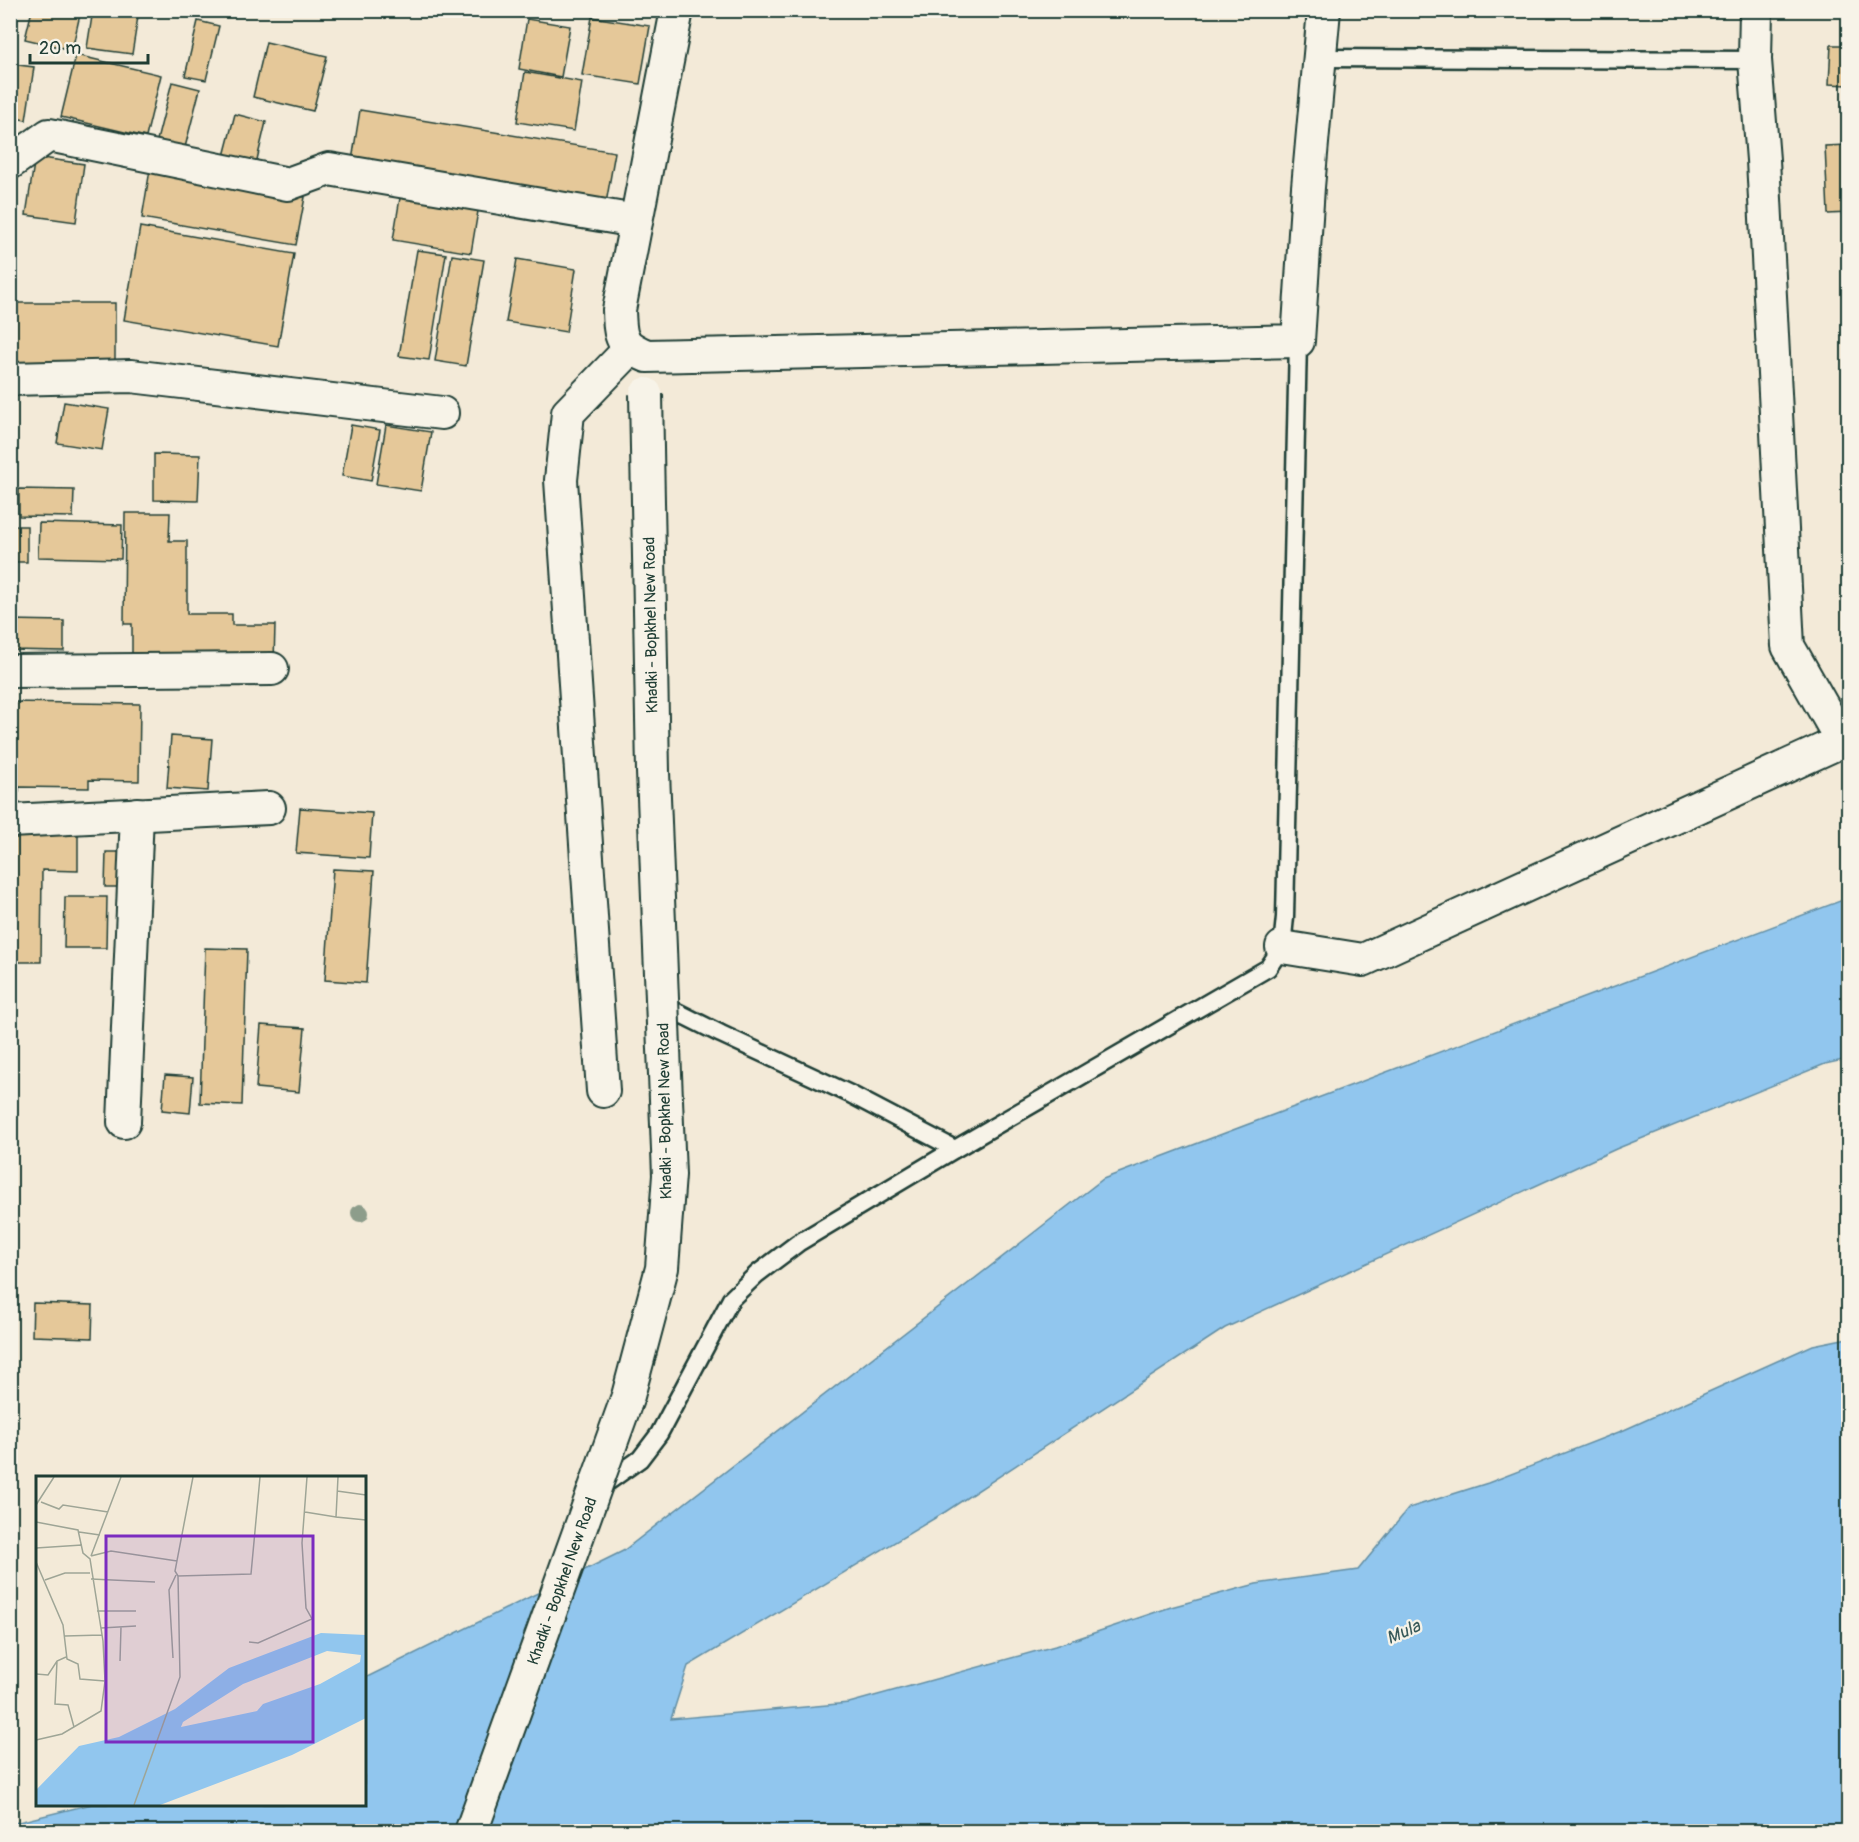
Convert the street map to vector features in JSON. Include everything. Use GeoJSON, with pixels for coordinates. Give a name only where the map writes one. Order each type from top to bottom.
{"type":"FeatureCollection","features":[{"type":"Feature","properties":{"kind":"street"},"geometry":{"type":"LineString","coordinates":[[639,353],[620,334],[619,310],[677,10]]}},
{"type":"Feature","properties":{"kind":"street"},"geometry":{"type":"LineString","coordinates":[[603,1091],[561,480],[568,413],[639,353],[1298,341],[1308,187],[1324,10]]}},
{"type":"Feature","properties":{"kind":"street"},"geometry":{"type":"LineString","coordinates":[[1282,947],[1363,960],[1842,741],[1788,646],[1763,160],[1755,60],[1756,10]]}},
{"type":"Feature","properties":{"kind":"street"},"geometry":{"type":"LineString","coordinates":[[10,163],[49,135],[288,184],[329,169],[636,221]]}},
{"type":"Feature","properties":{"kind":"street","name":"Khadki - Bopkhel New Road"},"geometry":{"type":"LineString","coordinates":[[471,1832],[628,1396],[662,1268],[669,1175],[653,772],[646,394],[639,353]]}},
{"type":"Feature","properties":{"kind":"street"},"geometry":{"type":"LineString","coordinates":[[10,379],[130,376],[442,413]]}},
{"type":"Feature","properties":{"kind":"street"},"geometry":{"type":"LineString","coordinates":[[10,671],[272,669]]}},
{"type":"Feature","properties":{"kind":"street"},"geometry":{"type":"LineString","coordinates":[[10,821],[269,808]]}},
{"type":"Feature","properties":{"kind":"street"},"geometry":{"type":"LineString","coordinates":[[124,1122],[137,814]]}},
{"type":"Feature","properties":{"kind":"lane"},"geometry":{"type":"LineString","coordinates":[[1320,58],[1755,60]]}},
{"type":"Feature","properties":{"kind":"lane"},"geometry":{"type":"LineString","coordinates":[[593,1493],[640,1459],[659,1434],[731,1299],[757,1274],[798,1243],[955,1149],[1268,968],[1282,947],[1285,917],[1298,341]]}},
{"type":"Feature","properties":{"kind":"lane"},"geometry":{"type":"LineString","coordinates":[[656,1001],[850,1094],[955,1149]]}},
{"type":"Feature","properties":{"kind":"water","name":"Mula"},"geometry":{"type":"Polygon","coordinates":[[[1848,898],[1848,1059],[1825,1064],[1616,1149],[1225,1328],[945,1512],[688,1666],[671,1719],[849,1703],[1055,1646],[1171,1607],[1256,1584],[1358,1570],[1409,1508],[1488,1483],[1624,1430],[1813,1345],[1848,1338],[1848,1831],[11,1832],[10,1824],[84,1806],[366,1806],[366,1678],[623,1551],[1103,1179],[1848,898]]]}},
{"type":"Feature","properties":{"kind":"building"},"geometry":{"type":"Polygon","coordinates":[[[32,10],[81,10],[72,50],[25,39],[32,10]]]}},
{"type":"Feature","properties":{"kind":"building"},"geometry":{"type":"Polygon","coordinates":[[[93,10],[139,10],[132,54],[87,48],[93,10]]]}},
{"type":"Feature","properties":{"kind":"building"},"geometry":{"type":"Polygon","coordinates":[[[592,17],[650,26],[640,84],[582,75],[592,17]]]}},
{"type":"Feature","properties":{"kind":"building"},"geometry":{"type":"Polygon","coordinates":[[[527,19],[570,26],[561,77],[519,69],[527,19]]]}},
{"type":"Feature","properties":{"kind":"building"},"geometry":{"type":"Polygon","coordinates":[[[198,21],[219,26],[206,80],[185,76],[198,21]]]}},
{"type":"Feature","properties":{"kind":"building"},"geometry":{"type":"Polygon","coordinates":[[[266,42],[327,56],[313,111],[253,97],[266,42]]]}},
{"type":"Feature","properties":{"kind":"building"},"geometry":{"type":"Polygon","coordinates":[[[1831,45],[1848,45],[1848,85],[1829,84],[1831,45]]]}},
{"type":"Feature","properties":{"kind":"building"},"geometry":{"type":"Polygon","coordinates":[[[76,55],[161,75],[146,137],[61,117],[76,55]]]}},
{"type":"Feature","properties":{"kind":"building"},"geometry":{"type":"Polygon","coordinates":[[[10,64],[34,67],[26,120],[10,117],[10,64]]]}},
{"type":"Feature","properties":{"kind":"building"},"geometry":{"type":"Polygon","coordinates":[[[525,72],[582,82],[574,131],[517,122],[525,72]]]}},
{"type":"Feature","properties":{"kind":"building"},"geometry":{"type":"Polygon","coordinates":[[[172,82],[200,89],[182,159],[154,152],[172,82]]]}},
{"type":"Feature","properties":{"kind":"building"},"geometry":{"type":"Polygon","coordinates":[[[360,110],[615,152],[605,209],[351,167],[360,110]]]}},
{"type":"Feature","properties":{"kind":"building"},"geometry":{"type":"Polygon","coordinates":[[[235,114],[266,122],[255,168],[223,160],[235,114]]]}},
{"type":"Feature","properties":{"kind":"building"},"geometry":{"type":"Polygon","coordinates":[[[1848,145],[1848,213],[1828,214],[1825,146],[1848,145]]]}},
{"type":"Feature","properties":{"kind":"building"},"geometry":{"type":"Polygon","coordinates":[[[35,157],[84,164],[76,222],[26,215],[35,157]]]}},
{"type":"Feature","properties":{"kind":"building"},"geometry":{"type":"Polygon","coordinates":[[[150,170],[305,197],[296,245],[142,218],[150,170]]]}},
{"type":"Feature","properties":{"kind":"building"},"geometry":{"type":"Polygon","coordinates":[[[402,186],[480,199],[471,253],[393,240],[402,186]]]}},
{"type":"Feature","properties":{"kind":"building"},"geometry":{"type":"Polygon","coordinates":[[[10,200],[15,200],[15,279],[10,279],[10,200]]]}},
{"type":"Feature","properties":{"kind":"building"},"geometry":{"type":"Polygon","coordinates":[[[140,227],[294,254],[278,346],[124,320],[140,227]]]}},
{"type":"Feature","properties":{"kind":"building"},"geometry":{"type":"Polygon","coordinates":[[[417,250],[446,254],[429,360],[399,356],[417,250]]]}},
{"type":"Feature","properties":{"kind":"building"},"geometry":{"type":"Polygon","coordinates":[[[452,255],[484,260],[466,366],[435,361],[452,255]]]}},
{"type":"Feature","properties":{"kind":"building"},"geometry":{"type":"Polygon","coordinates":[[[517,259],[576,269],[566,332],[506,322],[517,259]]]}},
{"type":"Feature","properties":{"kind":"building"},"geometry":{"type":"Polygon","coordinates":[[[10,303],[115,303],[115,364],[10,364],[10,303]]]}},
{"type":"Feature","properties":{"kind":"building"},"geometry":{"type":"Polygon","coordinates":[[[64,402],[109,409],[102,450],[57,443],[64,402]]]}},
{"type":"Feature","properties":{"kind":"building"},"geometry":{"type":"Polygon","coordinates":[[[351,425],[380,430],[371,481],[342,476],[351,425]]]}},
{"type":"Feature","properties":{"kind":"building"},"geometry":{"type":"Polygon","coordinates":[[[386,425],[431,432],[421,491],[376,484],[386,425]]]}},
{"type":"Feature","properties":{"kind":"building"},"geometry":{"type":"Polygon","coordinates":[[[154,454],[200,455],[198,501],[154,500],[154,454]]]}},
{"type":"Feature","properties":{"kind":"building"},"geometry":{"type":"Polygon","coordinates":[[[19,489],[74,490],[73,517],[19,516],[19,489]]]}},
{"type":"Feature","properties":{"kind":"building"},"geometry":{"type":"Polygon","coordinates":[[[125,513],[170,513],[169,541],[187,541],[187,614],[232,614],[232,625],[275,625],[274,661],[132,659],[132,624],[124,624],[125,513]]]}},
{"type":"Feature","properties":{"kind":"building"},"geometry":{"type":"Polygon","coordinates":[[[39,523],[122,525],[121,559],[38,557],[39,523]]]}},
{"type":"Feature","properties":{"kind":"building"},"geometry":{"type":"Polygon","coordinates":[[[10,526],[27,526],[27,562],[10,562],[10,526]]]}},
{"type":"Feature","properties":{"kind":"building"},"geometry":{"type":"Polygon","coordinates":[[[10,620],[64,621],[64,651],[10,650],[10,620]]]}},
{"type":"Feature","properties":{"kind":"building"},"geometry":{"type":"Polygon","coordinates":[[[10,702],[140,704],[139,781],[89,780],[89,788],[19,787],[19,791],[10,791],[10,702]]]}},
{"type":"Feature","properties":{"kind":"building"},"geometry":{"type":"Polygon","coordinates":[[[171,736],[212,739],[208,791],[167,788],[171,736]]]}},
{"type":"Feature","properties":{"kind":"building"},"geometry":{"type":"Polygon","coordinates":[[[300,808],[372,813],[369,858],[296,853],[300,808]]]}},
{"type":"Feature","properties":{"kind":"building"},"geometry":{"type":"Polygon","coordinates":[[[10,833],[78,833],[78,871],[42,870],[41,962],[10,962],[10,833]]]}},
{"type":"Feature","properties":{"kind":"building"},"geometry":{"type":"Polygon","coordinates":[[[106,852],[124,852],[124,887],[105,887],[106,852]]]}},
{"type":"Feature","properties":{"kind":"building"},"geometry":{"type":"Polygon","coordinates":[[[333,869],[374,871],[366,983],[325,980],[333,869]]]}},
{"type":"Feature","properties":{"kind":"building"},"geometry":{"type":"Polygon","coordinates":[[[65,897],[107,897],[106,948],[64,948],[65,897]]]}},
{"type":"Feature","properties":{"kind":"building"},"geometry":{"type":"Polygon","coordinates":[[[205,948],[247,949],[242,1105],[200,1103],[205,948]]]}},
{"type":"Feature","properties":{"kind":"building"},"geometry":{"type":"Polygon","coordinates":[[[261,1025],[305,1028],[299,1092],[256,1088],[261,1025]]]}},
{"type":"Feature","properties":{"kind":"building"},"geometry":{"type":"Polygon","coordinates":[[[165,1075],[193,1077],[190,1113],[162,1110],[165,1075]]]}},
{"type":"Feature","properties":{"kind":"building"},"geometry":{"type":"Polygon","coordinates":[[[33,1303],[93,1305],[92,1338],[32,1336],[33,1303]]]}}]}
